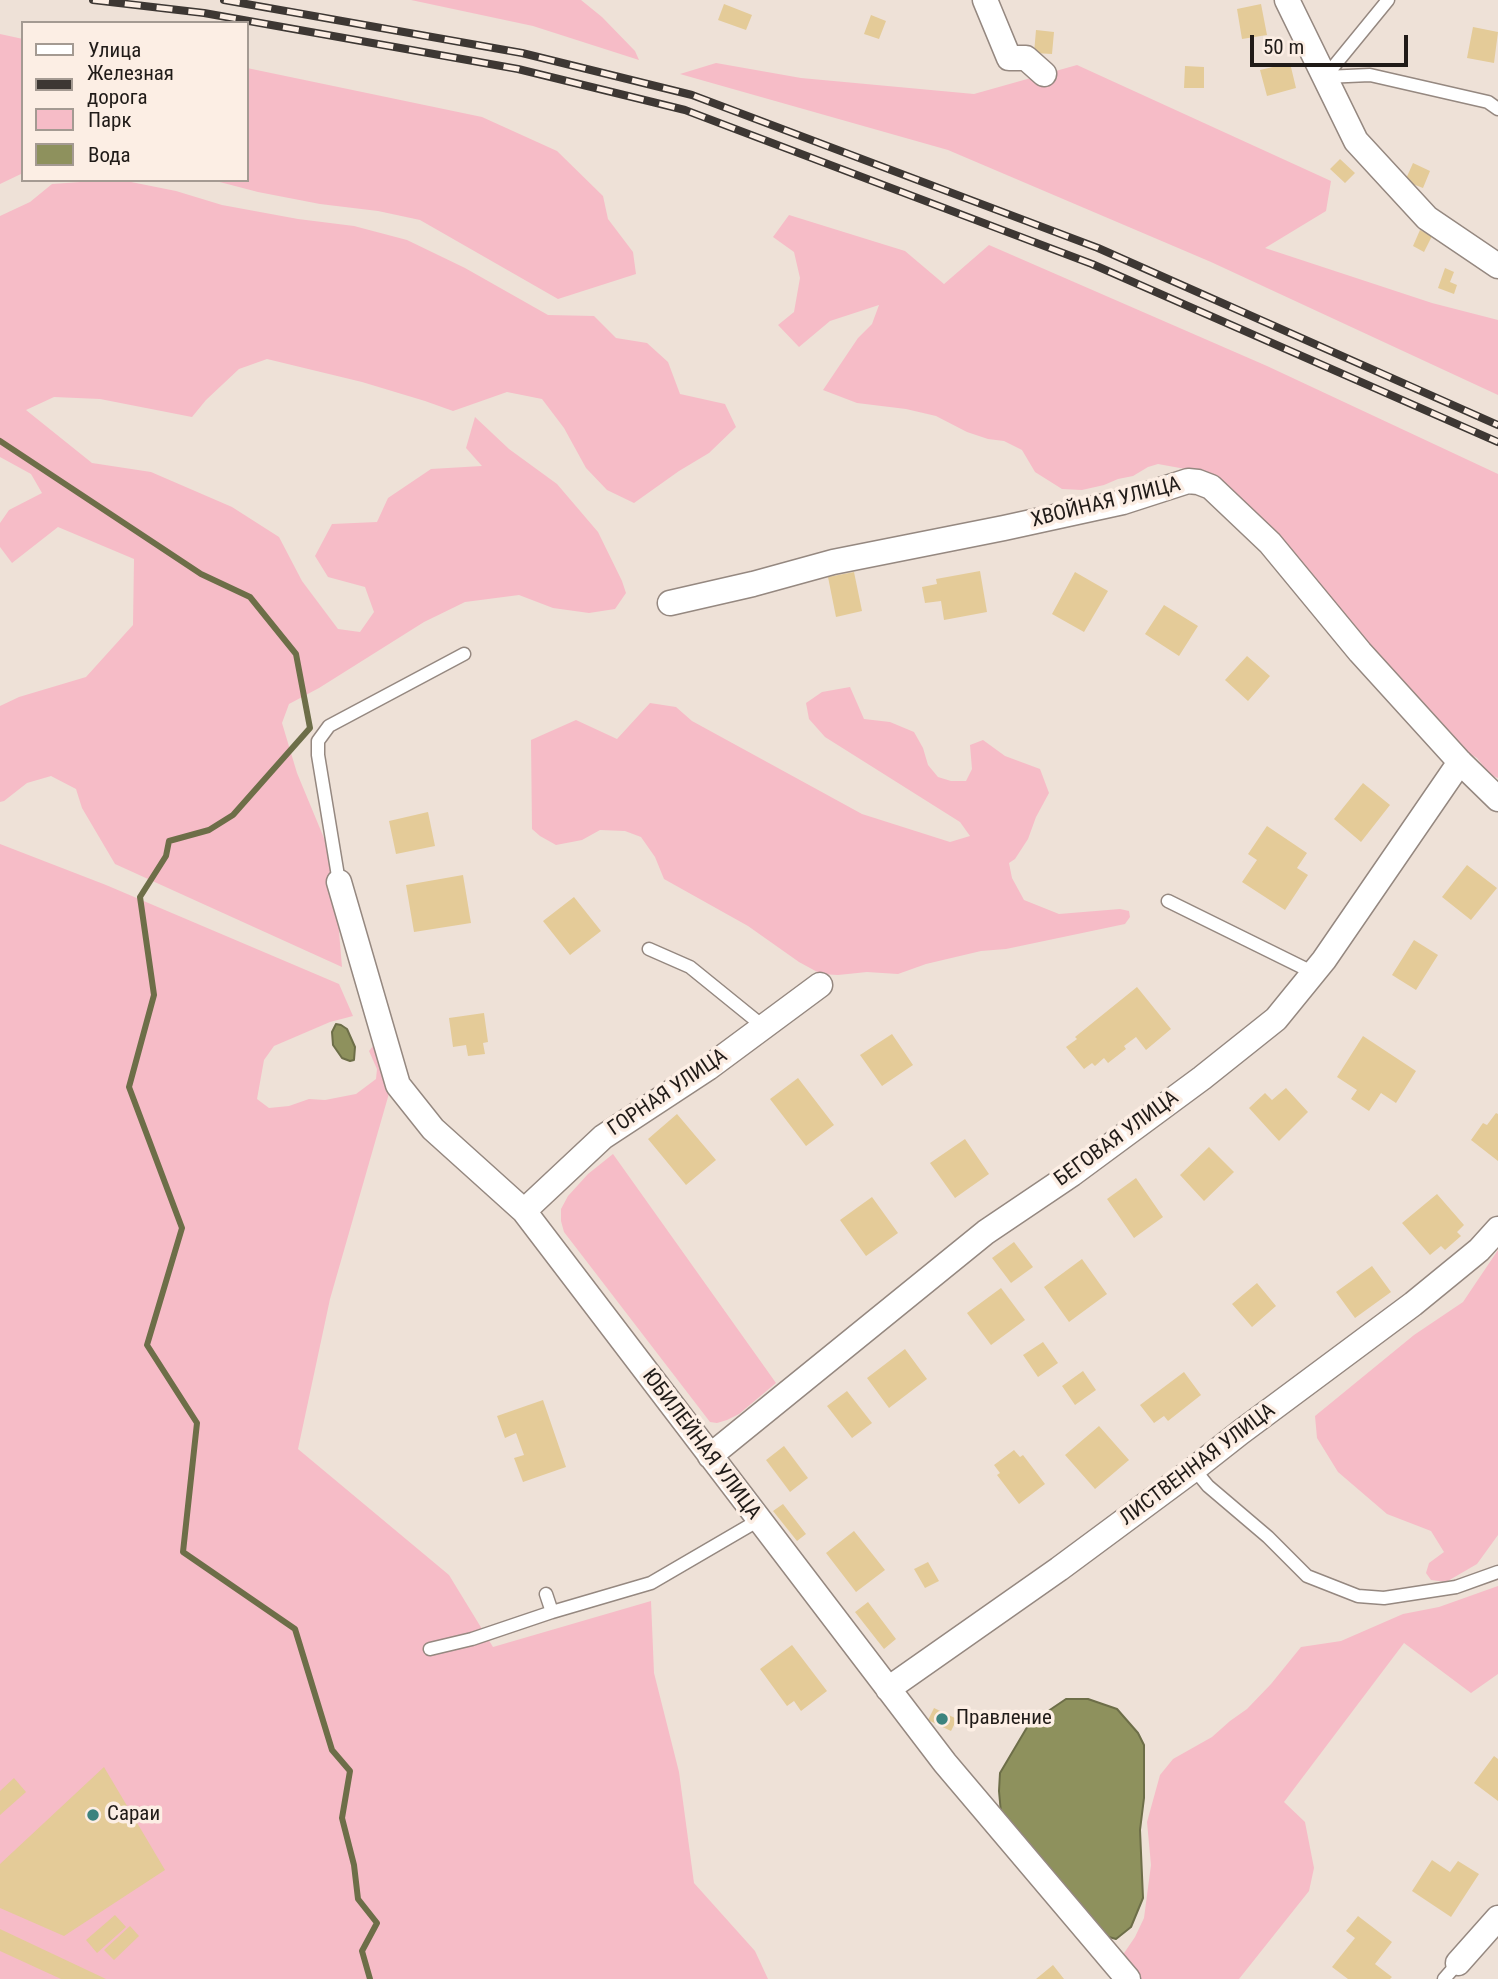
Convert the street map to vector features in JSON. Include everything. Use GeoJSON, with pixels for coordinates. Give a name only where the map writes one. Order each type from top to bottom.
{"type":"FeatureCollection","features":[{"type":"Feature","properties":{"kind":"street"},"geometry":{"type":"LineString","coordinates":[[985,0],[1009,58],[1026,58],[1044,74]]}},
{"type":"Feature","properties":{"kind":"street"},"geometry":{"type":"LineString","coordinates":[[1287,0],[1356,141],[1427,218],[1498,266]]}},
{"type":"Feature","properties":{"kind":"street","name":"ХВОЙНАЯ УЛИЦА"},"geometry":{"type":"LineString","coordinates":[[670,603],[834,562],[1123,502],[1188,481],[1198,482],[1211,487],[1270,543],[1360,652],[1460,762],[1498,799]]}},
{"type":"Feature","properties":{"kind":"street","name":"БЕГОВАЯ УЛИЦА"},"geometry":{"type":"LineString","coordinates":[[710,1456],[986,1232],[1083,1166],[1276,1019],[1324,960],[1460,762]]}},
{"type":"Feature","properties":{"kind":"street","name":"ЮБИЛЕЙНАЯ УЛИЦА"},"geometry":{"type":"LineString","coordinates":[[339,882],[398,1084],[433,1129],[524,1211],[945,1763],[1128,1979]]}},
{"type":"Feature","properties":{"kind":"street","name":"ГОРНАЯ УЛИЦА"},"geometry":{"type":"LineString","coordinates":[[524,1211],[603,1137],[708,1068],[820,985]]}},
{"type":"Feature","properties":{"kind":"street","name":"ЛИСТВЕННАЯ УЛИЦА"},"geometry":{"type":"LineString","coordinates":[[888,1689],[1195,1469],[1413,1304],[1479,1250],[1498,1229]]}},
{"type":"Feature","properties":{"kind":"street"},"geometry":{"type":"LineString","coordinates":[[1451,1971],[1498,1918]]}},
{"type":"Feature","properties":{"kind":"lane"},"geometry":{"type":"LineString","coordinates":[[1325,77],[1388,0]]}},
{"type":"Feature","properties":{"kind":"lane"},"geometry":{"type":"LineString","coordinates":[[1325,77],[1370,75],[1488,102],[1498,109]]}},
{"type":"Feature","properties":{"kind":"lane"},"geometry":{"type":"LineString","coordinates":[[339,882],[318,741],[329,726],[464,654]]}},
{"type":"Feature","properties":{"kind":"lane"},"geometry":{"type":"LineString","coordinates":[[1168,901],[1314,973]]}},
{"type":"Feature","properties":{"kind":"lane"},"geometry":{"type":"LineString","coordinates":[[649,949],[690,967],[764,1027]]}},
{"type":"Feature","properties":{"kind":"lane"},"geometry":{"type":"LineString","coordinates":[[1195,1469],[1208,1486],[1268,1537],[1307,1576],[1358,1596],[1384,1598],[1456,1587],[1498,1573]]}},
{"type":"Feature","properties":{"kind":"lane"},"geometry":{"type":"LineString","coordinates":[[430,1649],[472,1639],[652,1583],[759,1520]]}},
{"type":"Feature","properties":{"kind":"lane"},"geometry":{"type":"LineString","coordinates":[[546,1594],[552,1612]]}},
{"type":"Feature","properties":{"kind":"green space"},"geometry":{"type":"Polygon","coordinates":[[[411,0],[581,0],[635,51],[639,60],[533,26],[411,0]]]}},
{"type":"Feature","properties":{"kind":"green space"},"geometry":{"type":"Polygon","coordinates":[[[0,34],[21,39],[21,174],[0,184],[0,34]]]}},
{"type":"Feature","properties":{"kind":"green space"},"geometry":{"type":"Polygon","coordinates":[[[716,63],[801,78],[974,94],[1077,65],[1331,181],[1326,211],[1265,248],[1432,303],[1498,320],[1498,395],[1211,262],[948,150],[680,74],[716,63]]]}},
{"type":"Feature","properties":{"kind":"green space"},"geometry":{"type":"Polygon","coordinates":[[[248,68],[482,117],[557,151],[603,196],[608,219],[633,252],[636,274],[558,299],[420,220],[258,192],[220,182],[248,182],[248,68]]]}},
{"type":"Feature","properties":{"kind":"green space"},"geometry":{"type":"Polygon","coordinates":[[[131,182],[176,191],[222,205],[354,226],[407,240],[465,268],[548,315],[594,316],[616,338],[647,343],[668,362],[680,394],[725,404],[736,427],[709,453],[634,503],[607,490],[586,468],[564,428],[542,399],[507,392],[453,411],[362,382],[267,359],[239,369],[192,417],[100,399],[54,397],[26,410],[92,463],[151,472],[232,507],[279,537],[302,581],[338,629],[360,632],[374,612],[365,587],[328,577],[315,556],[332,524],[377,522],[388,498],[431,469],[482,466],[466,448],[475,417],[509,449],[557,484],[598,532],[626,593],[615,609],[589,613],[553,608],[519,595],[465,602],[424,622],[289,704],[282,723],[297,773],[326,843],[336,896],[342,967],[115,864],[82,808],[76,789],[51,776],[27,783],[0,802],[0,706],[19,697],[86,677],[133,625],[134,559],[58,527],[12,563],[0,547],[0,523],[9,510],[42,493],[31,474],[0,457],[0,216],[30,202],[52,184],[131,182]]]}},
{"type":"Feature","properties":{"kind":"green space"},"geometry":{"type":"Polygon","coordinates":[[[789,215],[905,251],[944,284],[989,245],[1267,366],[1498,474],[1498,778],[1490,775],[1477,758],[1456,746],[1191,470],[1158,464],[1133,476],[1104,485],[1082,490],[1062,489],[1035,472],[1022,450],[1004,441],[967,432],[936,416],[857,403],[823,390],[858,338],[872,324],[879,305],[830,321],[799,347],[778,325],[794,312],[800,278],[794,252],[773,237],[789,215]]]}},
{"type":"Feature","properties":{"kind":"green space"},"geometry":{"type":"Polygon","coordinates":[[[850,687],[864,719],[890,722],[914,732],[928,765],[938,777],[951,781],[966,781],[972,769],[970,745],[983,740],[1005,756],[1040,769],[1049,793],[1028,839],[1015,859],[1009,863],[1012,878],[1024,900],[1059,914],[1120,909],[1129,911],[1130,917],[1125,924],[1006,949],[981,951],[926,964],[898,974],[821,974],[748,926],[664,879],[655,857],[641,837],[625,831],[600,830],[582,840],[556,845],[532,829],[531,740],[576,720],[617,739],[650,703],[676,707],[692,721],[862,814],[950,842],[970,836],[960,822],[825,737],[809,719],[806,703],[822,692],[850,687]]]}},
{"type":"Feature","properties":{"kind":"green space"},"geometry":{"type":"Polygon","coordinates":[[[0,844],[106,885],[339,984],[353,1016],[330,1022],[274,1046],[264,1060],[257,1099],[269,1108],[289,1106],[309,1099],[325,1100],[356,1094],[376,1079],[377,1069],[369,1051],[373,1046],[380,1047],[392,1083],[330,1299],[298,1449],[449,1575],[493,1647],[651,1601],[654,1673],[679,1772],[694,1883],[755,1951],[768,1979],[0,1979],[0,844]]]}},
{"type":"Feature","properties":{"kind":"green space"},"geometry":{"type":"Polygon","coordinates":[[[613,1154],[776,1383],[739,1414],[727,1420],[710,1422],[564,1232],[561,1209],[568,1196],[588,1174],[613,1154]]]}},
{"type":"Feature","properties":{"kind":"green space"},"geometry":{"type":"Polygon","coordinates":[[[1498,1250],[1498,1535],[1477,1564],[1446,1582],[1431,1580],[1426,1573],[1429,1563],[1444,1552],[1431,1531],[1387,1514],[1338,1472],[1317,1438],[1315,1416],[1414,1335],[1463,1302],[1498,1250]]]}},
{"type":"Feature","properties":{"kind":"green space"},"geometry":{"type":"Polygon","coordinates":[[[1498,1586],[1498,1674],[1471,1693],[1404,1643],[1284,1802],[1305,1822],[1314,1868],[1309,1891],[1239,1979],[1140,1979],[1122,1956],[1144,1918],[1151,1865],[1147,1822],[1160,1775],[1173,1759],[1212,1737],[1247,1709],[1301,1647],[1341,1641],[1403,1614],[1439,1607],[1498,1586]]]}},
{"type":"Feature","properties":{"kind":"water"},"geometry":{"type":"Polygon","coordinates":[[[336,1024],[347,1029],[355,1047],[354,1060],[342,1058],[333,1045],[332,1032],[336,1024]]]}},
{"type":"Feature","properties":{"kind":"water"},"geometry":{"type":"Polygon","coordinates":[[[1066,1699],[1088,1699],[1117,1709],[1138,1733],[1144,1745],[1144,1798],[1140,1830],[1143,1898],[1131,1927],[1116,1939],[1100,1929],[1001,1813],[1000,1773],[1029,1724],[1066,1699]]]}},
{"type":"Feature","properties":{"kind":"building"},"geometry":{"type":"Polygon","coordinates":[[[724,4],[752,15],[746,30],[718,20],[724,4]]]}},
{"type":"Feature","properties":{"kind":"building"},"geometry":{"type":"Polygon","coordinates":[[[1261,4],[1267,35],[1242,39],[1237,9],[1261,4]]]}},
{"type":"Feature","properties":{"kind":"building"},"geometry":{"type":"Polygon","coordinates":[[[871,15],[886,21],[879,39],[864,34],[871,15]]]}},
{"type":"Feature","properties":{"kind":"building"},"geometry":{"type":"Polygon","coordinates":[[[1473,27],[1498,32],[1494,63],[1467,58],[1473,27]]]}},
{"type":"Feature","properties":{"kind":"building"},"geometry":{"type":"Polygon","coordinates":[[[1036,30],[1054,32],[1052,54],[1034,53],[1036,30]]]}},
{"type":"Feature","properties":{"kind":"building"},"geometry":{"type":"Polygon","coordinates":[[[1290,63],[1296,88],[1267,96],[1260,70],[1290,63]]]}},
{"type":"Feature","properties":{"kind":"building"},"geometry":{"type":"Polygon","coordinates":[[[1185,66],[1204,67],[1204,88],[1184,88],[1185,66]]]}},
{"type":"Feature","properties":{"kind":"building"},"geometry":{"type":"Polygon","coordinates":[[[1340,159],[1355,173],[1345,183],[1330,169],[1340,159]]]}},
{"type":"Feature","properties":{"kind":"building"},"geometry":{"type":"Polygon","coordinates":[[[1413,163],[1430,171],[1423,188],[1405,181],[1413,163]]]}},
{"type":"Feature","properties":{"kind":"building"},"geometry":{"type":"Polygon","coordinates":[[[1420,230],[1432,236],[1424,252],[1413,246],[1420,230]]]}},
{"type":"Feature","properties":{"kind":"building"},"geometry":{"type":"Polygon","coordinates":[[[1445,268],[1454,272],[1450,282],[1457,285],[1454,294],[1438,288],[1445,268]]]}},
{"type":"Feature","properties":{"kind":"building"},"geometry":{"type":"Polygon","coordinates":[[[980,571],[987,612],[944,620],[941,601],[925,603],[922,587],[937,584],[936,579],[980,571]]]}},
{"type":"Feature","properties":{"kind":"building"},"geometry":{"type":"Polygon","coordinates":[[[854,572],[862,611],[836,617],[828,577],[854,572]]]}},
{"type":"Feature","properties":{"kind":"building"},"geometry":{"type":"Polygon","coordinates":[[[1075,572],[1108,591],[1084,632],[1052,614],[1075,572]]]}},
{"type":"Feature","properties":{"kind":"building"},"geometry":{"type":"Polygon","coordinates":[[[1164,605],[1198,626],[1179,656],[1145,634],[1164,605]]]}},
{"type":"Feature","properties":{"kind":"building"},"geometry":{"type":"Polygon","coordinates":[[[1247,656],[1270,676],[1248,701],[1225,680],[1247,656]]]}},
{"type":"Feature","properties":{"kind":"building"},"geometry":{"type":"Polygon","coordinates":[[[1363,783],[1390,805],[1361,842],[1334,819],[1363,783]]]}},
{"type":"Feature","properties":{"kind":"building"},"geometry":{"type":"Polygon","coordinates":[[[428,812],[435,846],[396,854],[389,821],[428,812]]]}},
{"type":"Feature","properties":{"kind":"building"},"geometry":{"type":"Polygon","coordinates":[[[1267,826],[1307,853],[1297,868],[1308,875],[1285,910],[1242,882],[1257,860],[1248,854],[1267,826]]]}},
{"type":"Feature","properties":{"kind":"building"},"geometry":{"type":"Polygon","coordinates":[[[1467,865],[1497,888],[1471,920],[1442,897],[1467,865]]]}},
{"type":"Feature","properties":{"kind":"building"},"geometry":{"type":"Polygon","coordinates":[[[463,875],[471,923],[414,932],[406,885],[463,875]]]}},
{"type":"Feature","properties":{"kind":"building"},"geometry":{"type":"Polygon","coordinates":[[[574,897],[601,931],[570,955],[543,921],[574,897]]]}},
{"type":"Feature","properties":{"kind":"building"},"geometry":{"type":"Polygon","coordinates":[[[1414,940],[1438,955],[1416,990],[1392,975],[1414,940]]]}},
{"type":"Feature","properties":{"kind":"building"},"geometry":{"type":"Polygon","coordinates":[[[1137,987],[1171,1029],[1146,1050],[1136,1037],[1108,1063],[1104,1058],[1095,1066],[1092,1063],[1084,1069],[1066,1047],[1137,987]]]}},
{"type":"Feature","properties":{"kind":"building"},"geometry":{"type":"Polygon","coordinates":[[[484,1013],[488,1042],[483,1043],[485,1054],[468,1056],[466,1045],[453,1047],[449,1018],[484,1013]]]}},
{"type":"Feature","properties":{"kind":"building"},"geometry":{"type":"Polygon","coordinates":[[[892,1034],[913,1065],[882,1086],[860,1055],[892,1034]]]}},
{"type":"Feature","properties":{"kind":"building"},"geometry":{"type":"Polygon","coordinates":[[[1363,1036],[1416,1071],[1396,1103],[1381,1093],[1369,1111],[1351,1099],[1357,1090],[1337,1077],[1363,1036]]]}},
{"type":"Feature","properties":{"kind":"building"},"geometry":{"type":"Polygon","coordinates":[[[798,1078],[834,1125],[806,1146],[770,1099],[798,1078]]]}},
{"type":"Feature","properties":{"kind":"building"},"geometry":{"type":"Polygon","coordinates":[[[1286,1088],[1308,1112],[1279,1141],[1249,1108],[1265,1093],[1272,1100],[1286,1088]]]}},
{"type":"Feature","properties":{"kind":"building"},"geometry":{"type":"Polygon","coordinates":[[[1496,1113],[1498,1161],[1471,1140],[1483,1123],[1487,1125],[1496,1113]]]}},
{"type":"Feature","properties":{"kind":"building"},"geometry":{"type":"Polygon","coordinates":[[[677,1114],[716,1160],[686,1185],[648,1139],[677,1114]]]}},
{"type":"Feature","properties":{"kind":"building"},"geometry":{"type":"Polygon","coordinates":[[[965,1139],[989,1174],[955,1198],[930,1163],[965,1139]]]}},
{"type":"Feature","properties":{"kind":"building"},"geometry":{"type":"Polygon","coordinates":[[[1209,1147],[1234,1172],[1204,1201],[1180,1175],[1209,1147]]]}},
{"type":"Feature","properties":{"kind":"building"},"geometry":{"type":"Polygon","coordinates":[[[1136,1178],[1163,1217],[1134,1238],[1107,1199],[1136,1178]]]}},
{"type":"Feature","properties":{"kind":"building"},"geometry":{"type":"Polygon","coordinates":[[[1437,1194],[1464,1225],[1457,1232],[1461,1236],[1445,1250],[1441,1246],[1430,1255],[1402,1223],[1437,1194]]]}},
{"type":"Feature","properties":{"kind":"building"},"geometry":{"type":"Polygon","coordinates":[[[872,1197],[898,1233],[866,1256],[840,1220],[872,1197]]]}},
{"type":"Feature","properties":{"kind":"building"},"geometry":{"type":"Polygon","coordinates":[[[1014,1242],[1033,1267],[1011,1283],[992,1258],[1014,1242]]]}},
{"type":"Feature","properties":{"kind":"building"},"geometry":{"type":"Polygon","coordinates":[[[1082,1259],[1107,1294],[1069,1322],[1044,1287],[1082,1259]]]}},
{"type":"Feature","properties":{"kind":"building"},"geometry":{"type":"Polygon","coordinates":[[[1372,1266],[1391,1292],[1355,1318],[1336,1292],[1372,1266]]]}},
{"type":"Feature","properties":{"kind":"building"},"geometry":{"type":"Polygon","coordinates":[[[1257,1283],[1276,1306],[1252,1327],[1232,1304],[1257,1283]]]}},
{"type":"Feature","properties":{"kind":"building"},"geometry":{"type":"Polygon","coordinates":[[[1001,1288],[1025,1320],[991,1345],[967,1313],[1001,1288]]]}},
{"type":"Feature","properties":{"kind":"building"},"geometry":{"type":"Polygon","coordinates":[[[1043,1342],[1058,1363],[1038,1377],[1023,1355],[1043,1342]]]}},
{"type":"Feature","properties":{"kind":"building"},"geometry":{"type":"Polygon","coordinates":[[[905,1349],[927,1379],[889,1408],[867,1378],[905,1349]]]}},
{"type":"Feature","properties":{"kind":"building"},"geometry":{"type":"Polygon","coordinates":[[[1083,1371],[1096,1390],[1075,1405],[1062,1386],[1083,1371]]]}},
{"type":"Feature","properties":{"kind":"building"},"geometry":{"type":"Polygon","coordinates":[[[1184,1372],[1201,1395],[1168,1421],[1164,1416],[1154,1423],[1140,1405],[1184,1372]]]}},
{"type":"Feature","properties":{"kind":"building"},"geometry":{"type":"Polygon","coordinates":[[[847,1391],[872,1423],[852,1438],[827,1406],[847,1391]]]}},
{"type":"Feature","properties":{"kind":"building"},"geometry":{"type":"Polygon","coordinates":[[[543,1400],[566,1467],[523,1482],[514,1458],[524,1455],[516,1433],[505,1438],[497,1416],[543,1400]]]}},
{"type":"Feature","properties":{"kind":"building"},"geometry":{"type":"Polygon","coordinates":[[[1099,1426],[1129,1460],[1095,1489],[1065,1455],[1099,1426]]]}},
{"type":"Feature","properties":{"kind":"building"},"geometry":{"type":"Polygon","coordinates":[[[784,1446],[808,1478],[790,1492],[766,1460],[784,1446]]]}},
{"type":"Feature","properties":{"kind":"building"},"geometry":{"type":"Polygon","coordinates":[[[1014,1450],[1020,1457],[1023,1455],[1045,1484],[1019,1504],[997,1475],[1000,1473],[994,1465],[1014,1450]]]}},
{"type":"Feature","properties":{"kind":"building"},"geometry":{"type":"Polygon","coordinates":[[[783,1504],[806,1534],[797,1541],[773,1511],[783,1504]]]}},
{"type":"Feature","properties":{"kind":"building"},"geometry":{"type":"Polygon","coordinates":[[[854,1531],[885,1570],[856,1592],[826,1553],[854,1531]]]}},
{"type":"Feature","properties":{"kind":"building"},"geometry":{"type":"Polygon","coordinates":[[[928,1562],[939,1581],[925,1588],[914,1569],[928,1562]]]}},
{"type":"Feature","properties":{"kind":"building"},"geometry":{"type":"Polygon","coordinates":[[[868,1602],[896,1639],[884,1649],[855,1612],[868,1602]]]}},
{"type":"Feature","properties":{"kind":"building"},"geometry":{"type":"Polygon","coordinates":[[[792,1645],[827,1691],[801,1711],[794,1701],[787,1706],[760,1669],[792,1645]]]}},
{"type":"Feature","properties":{"kind":"building","name":"Правление"},"geometry":{"type":"Polygon","coordinates":[[[934,1708],[957,1719],[951,1731],[928,1720],[934,1708]]]}},
{"type":"Feature","properties":{"kind":"building"},"geometry":{"type":"Polygon","coordinates":[[[1494,1756],[1498,1759],[1498,1801],[1474,1783],[1494,1756]]]}},
{"type":"Feature","properties":{"kind":"building","name":"Сараи"},"geometry":{"type":"Polygon","coordinates":[[[104,1767],[165,1870],[64,1936],[0,1908],[0,1864],[104,1767]]]}},
{"type":"Feature","properties":{"kind":"building"},"geometry":{"type":"Polygon","coordinates":[[[14,1778],[26,1792],[0,1815],[0,1791],[14,1778]]]}},
{"type":"Feature","properties":{"kind":"building"},"geometry":{"type":"Polygon","coordinates":[[[1432,1860],[1450,1872],[1458,1861],[1479,1874],[1451,1917],[1412,1891],[1432,1860]]]}},
{"type":"Feature","properties":{"kind":"building"},"geometry":{"type":"Polygon","coordinates":[[[115,1915],[126,1927],[97,1953],[86,1940],[115,1915]]]}},
{"type":"Feature","properties":{"kind":"building"},"geometry":{"type":"Polygon","coordinates":[[[1358,1916],[1392,1942],[1375,1964],[1392,1977],[1390,1979],[1348,1979],[1332,1967],[1355,1938],[1346,1931],[1358,1916]]]}},
{"type":"Feature","properties":{"kind":"building"},"geometry":{"type":"Polygon","coordinates":[[[130,1926],[139,1936],[114,1960],[104,1950],[130,1926]]]}},
{"type":"Feature","properties":{"kind":"building"},"geometry":{"type":"Polygon","coordinates":[[[0,1929],[106,1979],[61,1979],[0,1951],[0,1929]]]}},
{"type":"Feature","properties":{"kind":"building"},"geometry":{"type":"Polygon","coordinates":[[[1053,1965],[1064,1979],[1036,1979],[1053,1965]]]}},
{"type":"Feature","properties":{"kind":"waterway"},"geometry":{"type":"LineString","coordinates":[[0,441],[201,574],[250,597],[296,654],[310,728],[233,815],[209,830],[169,841],[166,856],[140,897],[154,995],[129,1087],[182,1228],[147,1345],[197,1423],[183,1552],[295,1629],[332,1750],[350,1771],[342,1818],[354,1865],[358,1899],[377,1923],[362,1951],[370,1979]]}},
{"type":"Feature","properties":{"kind":"railway"},"geometry":{"type":"LineString","coordinates":[[93,0],[204,13],[518,69],[685,110],[1092,264],[1498,442]]}},
{"type":"Feature","properties":{"kind":"railway"},"geometry":{"type":"LineString","coordinates":[[224,0],[522,53],[692,95],[1098,248],[1498,425]]}},
{"type":"Feature","properties":{"kind":"place","name":"Правление"},"geometry":{"type":"Point","coordinates":[942,1719]}},
{"type":"Feature","properties":{"kind":"place","name":"Сараи"},"geometry":{"type":"Point","coordinates":[93,1815]}}]}
